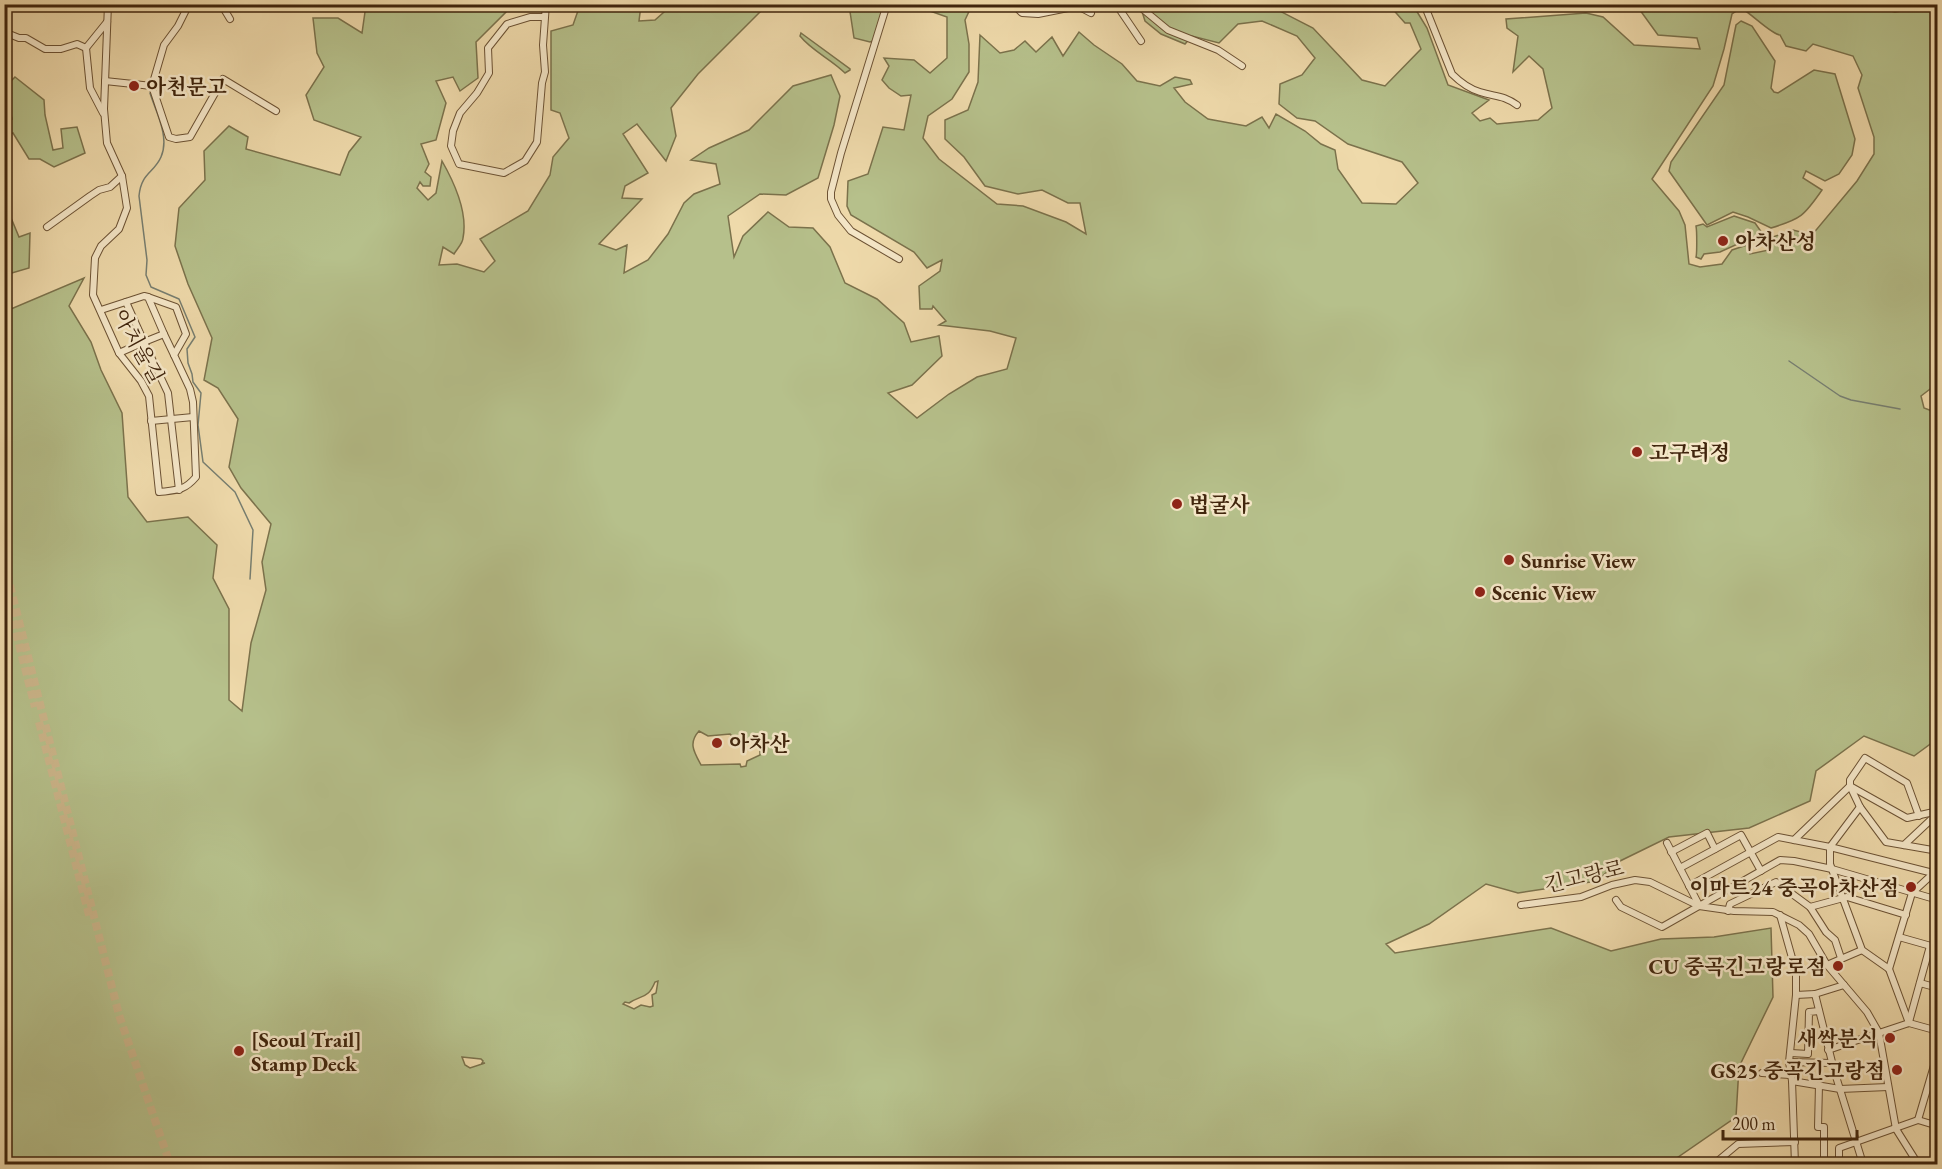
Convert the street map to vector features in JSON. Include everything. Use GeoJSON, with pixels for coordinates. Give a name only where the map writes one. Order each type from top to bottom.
{"type":"FeatureCollection","features":[{"type":"Feature","properties":{"kind":"street","name":"아치울길"},"geometry":{"type":"LineString","coordinates":[[108,4],[104,114],[106,143],[122,176],[127,208],[119,229],[101,246],[96,258],[93,295],[119,352],[141,381],[149,396],[159,492],[179,490],[188,487],[196,477],[190,389],[174,355],[186,334],[176,307],[148,297]]}},
{"type":"Feature","properties":{"kind":"street"},"geometry":{"type":"LineString","coordinates":[[189,4],[178,26],[164,45],[152,86],[169,137],[184,139],[193,133],[223,79],[276,111]]}},
{"type":"Feature","properties":{"kind":"street"},"geometry":{"type":"LineString","coordinates":[[221,4],[230,19]]}},
{"type":"Feature","properties":{"kind":"street"},"geometry":{"type":"LineString","coordinates":[[544,17],[530,17],[507,24],[488,48],[489,74],[460,113],[453,131],[451,146],[459,164],[504,173],[525,161],[537,142],[545,72],[543,45],[546,4]]}},
{"type":"Feature","properties":{"kind":"street"},"geometry":{"type":"LineString","coordinates":[[887,4],[841,153],[831,199],[838,215],[851,231],[899,259]]}},
{"type":"Feature","properties":{"kind":"street"},"geometry":{"type":"LineString","coordinates":[[1012,4],[1022,13],[1038,14],[1077,5],[1091,13]]}},
{"type":"Feature","properties":{"kind":"street"},"geometry":{"type":"LineString","coordinates":[[1116,4],[1141,41]]}},
{"type":"Feature","properties":{"kind":"street"},"geometry":{"type":"LineString","coordinates":[[1132,4],[1139,6],[1168,30],[1218,50],[1242,66]]}},
{"type":"Feature","properties":{"kind":"street"},"geometry":{"type":"LineString","coordinates":[[1424,4],[1452,74],[1478,92],[1506,97],[1517,105]]}},
{"type":"Feature","properties":{"kind":"street"},"geometry":{"type":"LineString","coordinates":[[104,114],[90,88],[86,48],[107,22]]}},
{"type":"Feature","properties":{"kind":"street"},"geometry":{"type":"LineString","coordinates":[[4,32],[19,38],[26,38],[45,49],[61,49],[77,44],[86,48]]}},
{"type":"Feature","properties":{"kind":"street"},"geometry":{"type":"LineString","coordinates":[[105,81],[152,86]]}},
{"type":"Feature","properties":{"kind":"street"},"geometry":{"type":"LineString","coordinates":[[47,227],[99,190],[110,187],[122,176]]}},
{"type":"Feature","properties":{"kind":"street"},"geometry":{"type":"LineString","coordinates":[[101,310],[144,296],[148,297],[174,355]]}},
{"type":"Feature","properties":{"kind":"street"},"geometry":{"type":"LineString","coordinates":[[126,302],[168,393],[179,490]]}},
{"type":"Feature","properties":{"kind":"street"},"geometry":{"type":"LineString","coordinates":[[119,352],[164,334]]}},
{"type":"Feature","properties":{"kind":"street"},"geometry":{"type":"LineString","coordinates":[[152,421],[193,417]]}},
{"type":"Feature","properties":{"kind":"street"},"geometry":{"type":"LineString","coordinates":[[1919,816],[1907,783],[1865,758],[1850,780],[1850,786],[1860,807],[1886,842],[1938,851]]}},
{"type":"Feature","properties":{"kind":"street"},"geometry":{"type":"LineString","coordinates":[[1850,786],[1907,818],[1938,812]]}},
{"type":"Feature","properties":{"kind":"street"},"geometry":{"type":"LineString","coordinates":[[1794,840],[1850,786]]}},
{"type":"Feature","properties":{"kind":"street"},"geometry":{"type":"LineString","coordinates":[[1860,807],[1830,847],[1830,864],[1862,950],[1889,969],[1909,1023]]}},
{"type":"Feature","properties":{"kind":"street"},"geometry":{"type":"LineString","coordinates":[[1904,845],[1938,812]]}},
{"type":"Feature","properties":{"kind":"street"},"geometry":{"type":"LineString","coordinates":[[1671,852],[1707,833],[1715,849]]}},
{"type":"Feature","properties":{"kind":"street"},"geometry":{"type":"LineString","coordinates":[[1680,868],[1742,835],[1761,871]]}},
{"type":"Feature","properties":{"kind":"street"},"geometry":{"type":"LineString","coordinates":[[1689,886],[1778,837],[1935,871]]}},
{"type":"Feature","properties":{"kind":"street"},"geometry":{"type":"LineString","coordinates":[[1667,843],[1699,906]]}},
{"type":"Feature","properties":{"kind":"street"},"geometry":{"type":"LineString","coordinates":[[1616,900],[1621,908],[1662,927],[1780,860],[1832,869],[1938,900]]}},
{"type":"Feature","properties":{"kind":"street"},"geometry":{"type":"LineString","coordinates":[[1889,969],[1912,893],[1935,871]]}},
{"type":"Feature","properties":{"kind":"street","name":"긴고랑로"},"geometry":{"type":"LineString","coordinates":[[1521,905],[1581,897],[1612,885],[1635,880],[1650,882],[1699,906],[1728,911],[1773,912],[1799,925],[1809,934],[1827,964],[1867,1012],[1880,1033],[1896,1129],[1918,1164]]}},
{"type":"Feature","properties":{"kind":"street"},"geometry":{"type":"LineString","coordinates":[[1728,911],[1730,904],[1776,882],[1810,907],[1826,932],[1835,940],[1841,958]]}},
{"type":"Feature","properties":{"kind":"street"},"geometry":{"type":"LineString","coordinates":[[1810,907],[1847,897],[1906,915]]}},
{"type":"Feature","properties":{"kind":"street"},"geometry":{"type":"LineString","coordinates":[[1780,915],[1796,972],[1789,1062],[1795,1164]]}},
{"type":"Feature","properties":{"kind":"street"},"geometry":{"type":"LineString","coordinates":[[1899,937],[1934,947],[1920,983],[1909,1023]]}},
{"type":"Feature","properties":{"kind":"street"},"geometry":{"type":"LineString","coordinates":[[1827,964],[1862,950]]}},
{"type":"Feature","properties":{"kind":"street"},"geometry":{"type":"LineString","coordinates":[[1920,983],[1938,988]]}},
{"type":"Feature","properties":{"kind":"street"},"geometry":{"type":"LineString","coordinates":[[1796,995],[1815,994],[1844,985]]}},
{"type":"Feature","properties":{"kind":"street"},"geometry":{"type":"LineString","coordinates":[[1815,994],[1828,1050],[1863,1164]]}},
{"type":"Feature","properties":{"kind":"street"},"geometry":{"type":"LineString","coordinates":[[1791,1053],[1808,1054],[1809,1012],[1819,1011]]}},
{"type":"Feature","properties":{"kind":"street"},"geometry":{"type":"LineString","coordinates":[[1828,1050],[1909,1023],[1938,1031]]}},
{"type":"Feature","properties":{"kind":"street"},"geometry":{"type":"LineString","coordinates":[[1918,1120],[1938,1052]]}},
{"type":"Feature","properties":{"kind":"street"},"geometry":{"type":"LineString","coordinates":[[1789,1062],[1832,1063]]}},
{"type":"Feature","properties":{"kind":"street"},"geometry":{"type":"LineString","coordinates":[[1762,1073],[1840,1089],[1888,1088]]}},
{"type":"Feature","properties":{"kind":"street"},"geometry":{"type":"LineString","coordinates":[[1819,1085],[1818,1127],[1824,1127],[1824,1164]]}},
{"type":"Feature","properties":{"kind":"street"},"geometry":{"type":"LineString","coordinates":[[1839,1164],[1839,1148],[1918,1120],[1938,1126]]}},
{"type":"Feature","properties":{"kind":"street"},"geometry":{"type":"LineString","coordinates":[[1714,1164],[1738,1144],[1795,1142]]}},
{"type":"Feature","properties":{"kind":"green space"},"geometry":{"type":"Polygon","coordinates":[[[1683,4],[1783,4],[1789,11],[1820,5],[1858,4],[1895,12],[1937,5],[1938,383],[1921,396],[1924,408],[1932,411],[1937,403],[1937,739],[1914,756],[1864,736],[1816,771],[1810,801],[1749,828],[1669,837],[1618,862],[1597,881],[1518,893],[1486,884],[1429,924],[1386,944],[1395,953],[1551,928],[1611,951],[1661,939],[1714,937],[1771,928],[1773,997],[1739,1067],[1736,1117],[1668,1164],[5,1164],[4,309],[11,309],[84,278],[69,306],[91,342],[101,370],[122,413],[128,497],[147,522],[188,517],[217,545],[213,578],[229,609],[229,700],[242,711],[251,643],[266,590],[262,562],[271,524],[241,488],[229,467],[238,419],[218,388],[204,380],[212,338],[188,284],[175,246],[179,208],[205,180],[204,151],[229,126],[248,137],[246,149],[340,175],[349,152],[361,137],[314,120],[306,95],[324,67],[317,53],[313,18],[338,18],[362,33],[366,5],[502,5],[506,12],[476,42],[478,78],[460,91],[453,77],[436,81],[446,103],[436,140],[421,144],[429,164],[425,172],[431,177],[430,186],[423,186],[420,182],[417,188],[428,200],[436,193],[442,161],[459,198],[464,228],[462,242],[454,254],[443,247],[439,265],[457,264],[484,272],[495,261],[480,239],[528,211],[550,175],[553,157],[569,138],[560,113],[551,110],[551,31],[573,25],[580,5],[641,5],[639,21],[655,20],[672,5],[765,5],[698,74],[671,108],[676,136],[666,161],[637,124],[623,134],[648,173],[625,186],[622,198],[642,199],[599,244],[616,250],[627,245],[624,273],[648,260],[668,234],[684,203],[694,194],[720,184],[716,164],[691,160],[709,148],[749,130],[793,86],[831,75],[840,96],[818,178],[786,195],[760,194],[728,216],[734,257],[743,236],[768,212],[789,227],[813,228],[830,247],[845,283],[877,299],[904,323],[911,342],[939,336],[942,356],[912,385],[888,393],[917,418],[977,377],[1007,369],[1016,338],[990,331],[939,325],[946,321],[933,306],[932,309],[920,309],[919,286],[940,271],[942,260],[927,268],[914,252],[851,215],[847,206],[848,181],[868,174],[883,127],[904,130],[911,95],[901,96],[882,80],[889,66],[884,58],[914,60],[930,73],[947,58],[947,17],[913,5],[944,5],[946,7],[972,5],[965,20],[969,44],[969,72],[952,99],[928,116],[923,138],[939,159],[997,204],[1023,206],[1066,222],[1086,234],[1080,203],[1068,203],[1042,190],[1018,194],[985,186],[964,157],[945,139],[945,120],[968,110],[978,82],[980,35],[1000,53],[1014,50],[1025,41],[1036,52],[1052,37],[1063,56],[1079,32],[1122,64],[1137,81],[1160,86],[1175,77],[1190,80],[1192,84],[1174,88],[1185,102],[1208,119],[1246,126],[1262,117],[1269,128],[1276,114],[1305,131],[1321,144],[1335,150],[1338,169],[1362,203],[1396,204],[1418,183],[1402,162],[1348,144],[1315,121],[1297,118],[1279,104],[1280,84],[1302,75],[1315,58],[1297,36],[1262,21],[1238,24],[1219,43],[1192,36],[1185,44],[1161,34],[1145,21],[1140,5],[1268,5],[1313,28],[1362,80],[1385,86],[1421,49],[1410,23],[1405,23],[1389,5],[1405,5],[1406,8],[1416,10],[1427,28],[1448,85],[1489,100],[1472,113],[1480,121],[1490,118],[1497,124],[1538,120],[1552,108],[1543,69],[1529,56],[1513,72],[1518,36],[1507,28],[1506,19],[1586,13],[1603,17],[1634,45],[1700,49],[1697,38],[1658,35],[1637,6],[1682,7],[1683,4]],[[1741,8],[1732,14],[1713,86],[1652,179],[1679,211],[1685,225],[1689,264],[1700,267],[1722,264],[1732,250],[1747,245],[1750,254],[1769,250],[1770,238],[1793,230],[1812,235],[1857,181],[1874,154],[1874,137],[1858,88],[1862,75],[1853,56],[1813,44],[1806,51],[1786,46],[1780,35],[1741,8]],[[699,731],[693,748],[701,765],[740,764],[741,767],[746,766],[747,761],[760,755],[756,742],[738,740],[730,734],[708,736],[699,731]],[[658,981],[647,994],[623,1004],[634,1009],[641,1005],[653,1006],[652,995],[656,993],[658,981]],[[462,1057],[465,1065],[470,1068],[485,1063],[482,1063],[481,1059],[462,1057]]]}},
{"type":"Feature","properties":{"kind":"green space"},"geometry":{"type":"Polygon","coordinates":[[[849,5],[884,5],[873,41],[854,38],[849,5]]]}},
{"type":"Feature","properties":{"kind":"green space"},"geometry":{"type":"Polygon","coordinates":[[[1741,21],[1752,26],[1775,61],[1771,88],[1774,92],[1778,93],[1814,70],[1835,74],[1855,139],[1852,155],[1839,174],[1825,181],[1806,171],[1803,178],[1822,190],[1811,206],[1796,219],[1771,228],[1733,212],[1707,225],[1669,171],[1671,162],[1724,85],[1736,25],[1741,21]]]}},
{"type":"Feature","properties":{"kind":"green space"},"geometry":{"type":"Polygon","coordinates":[[[801,33],[850,70],[845,73],[805,41],[800,36],[801,33]]]}},
{"type":"Feature","properties":{"kind":"green space"},"geometry":{"type":"Polygon","coordinates":[[[15,77],[44,100],[53,150],[63,148],[61,129],[77,127],[85,153],[54,167],[40,159],[29,159],[13,133],[5,136],[5,119],[12,119],[5,87],[15,77]]]}},
{"type":"Feature","properties":{"kind":"green space"},"geometry":{"type":"Polygon","coordinates":[[[5,212],[9,213],[19,237],[30,233],[29,268],[5,275],[5,212]]]}},
{"type":"Feature","properties":{"kind":"green space"},"geometry":{"type":"Polygon","coordinates":[[[1734,216],[1755,223],[1762,233],[1720,252],[1704,254],[1701,259],[1696,257],[1696,226],[1703,224],[1707,227],[1734,216]]]}},
{"type":"Feature","properties":{"kind":"waterway"},"geometry":{"type":"LineString","coordinates":[[150,93],[164,141],[161,157],[140,188],[147,260],[146,275],[151,287],[179,299],[195,337],[187,349],[193,382],[201,393],[198,425],[203,462],[235,492],[253,530],[250,579]]}},
{"type":"Feature","properties":{"kind":"waterway"},"geometry":{"type":"LineString","coordinates":[[1789,361],[1840,396],[1900,409]]}},
{"type":"Feature","properties":{"kind":"tunnel"},"geometry":{"type":"LineString","coordinates":[[4,562],[119,1015],[170,1164]]}},
{"type":"Feature","properties":{"kind":"tunnel"},"geometry":{"type":"LineString","coordinates":[[4,586],[35,707]]}},
{"type":"Feature","properties":{"kind":"tunnel"},"geometry":{"type":"LineString","coordinates":[[39,722],[90,919]]}},
{"type":"Feature","properties":{"kind":"place","name":"아천문고"},"geometry":{"type":"Point","coordinates":[134,86]}},
{"type":"Feature","properties":{"kind":"place","name":"아차산성"},"geometry":{"type":"Point","coordinates":[1723,241]}},
{"type":"Feature","properties":{"kind":"place","name":"고구려정"},"geometry":{"type":"Point","coordinates":[1637,452]}},
{"type":"Feature","properties":{"kind":"place","name":"법굴사"},"geometry":{"type":"Point","coordinates":[1177,504]}},
{"type":"Feature","properties":{"kind":"place","name":"Sunrise View"},"geometry":{"type":"Point","coordinates":[1509,560]}},
{"type":"Feature","properties":{"kind":"place","name":"Scenic View"},"geometry":{"type":"Point","coordinates":[1480,592]}},
{"type":"Feature","properties":{"kind":"place","name":"아차산"},"geometry":{"type":"Point","coordinates":[717,743]}},
{"type":"Feature","properties":{"kind":"place","name":"이마트24 중곡아차산점"},"geometry":{"type":"Point","coordinates":[1911,887]}},
{"type":"Feature","properties":{"kind":"place","name":"CU 중곡긴고랑로점"},"geometry":{"type":"Point","coordinates":[1838,966]}},
{"type":"Feature","properties":{"kind":"place","name":"새싹분식"},"geometry":{"type":"Point","coordinates":[1890,1038]}},
{"type":"Feature","properties":{"kind":"place","name":"[Seoul Trail] Stamp Deck"},"geometry":{"type":"Point","coordinates":[239,1051]}},
{"type":"Feature","properties":{"kind":"place","name":"GS25 중곡긴고랑점"},"geometry":{"type":"Point","coordinates":[1897,1070]}}]}
